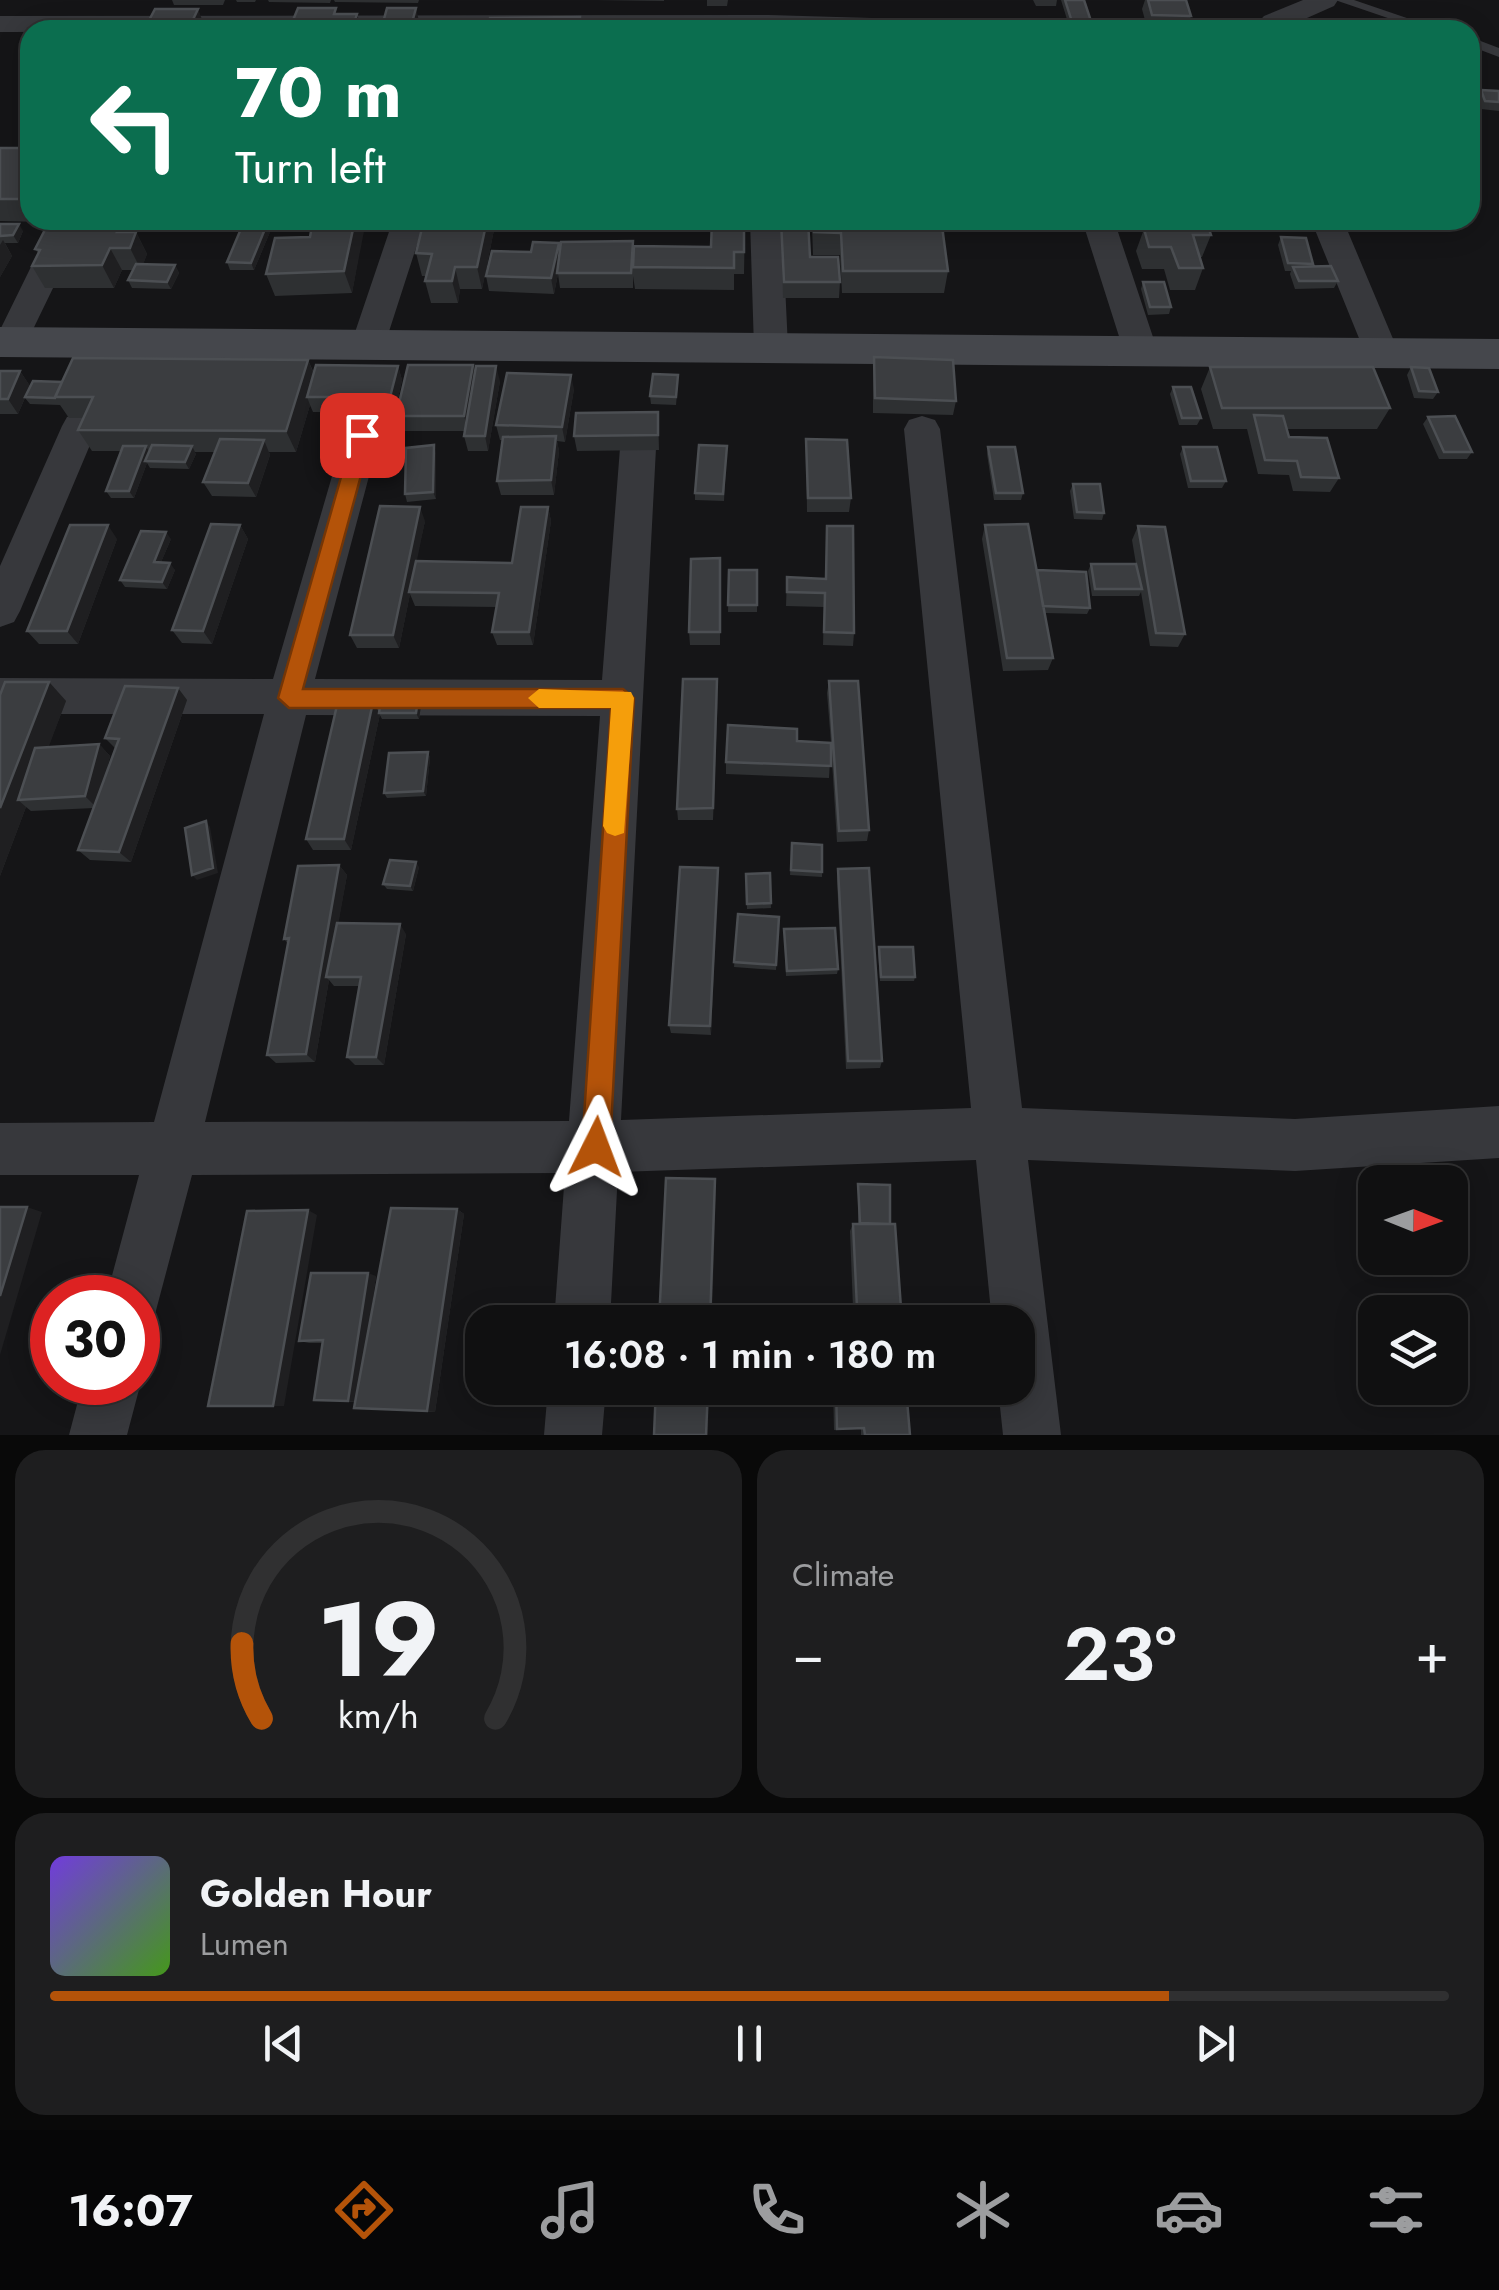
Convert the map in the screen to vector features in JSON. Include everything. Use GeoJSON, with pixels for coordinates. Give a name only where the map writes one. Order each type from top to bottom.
{"type":"FeatureCollection","features":[{"type":"Feature","properties":{"kind":"main road"},"geometry":{"type":"LineString","coordinates":[[6,342],[1499,354]]}},
{"type":"Feature","properties":{"kind":"street"},"geometry":{"type":"LineString","coordinates":[[1278,20],[1326,0]]}},
{"type":"Feature","properties":{"kind":"street"},"geometry":{"type":"LineString","coordinates":[[97,20],[475,17],[563,20]]}},
{"type":"Feature","properties":{"kind":"street"},"geometry":{"type":"LineString","coordinates":[[6,342],[65,230]]}},
{"type":"Feature","properties":{"kind":"street"},"geometry":{"type":"LineString","coordinates":[[366,346],[406,230]]}},
{"type":"Feature","properties":{"kind":"street"},"geometry":{"type":"LineString","coordinates":[[766,230],[771,348]]}},
{"type":"Feature","properties":{"kind":"street"},"geometry":{"type":"LineString","coordinates":[[1101,230],[1141,352]]}},
{"type":"Feature","properties":{"kind":"street"},"geometry":{"type":"LineString","coordinates":[[1331,230],[1382,353]]}},
{"type":"Feature","properties":{"kind":"street"},"geometry":{"type":"LineString","coordinates":[[0,611],[80,426]]}},
{"type":"Feature","properties":{"kind":"street"},"geometry":{"type":"LineString","coordinates":[[922,429],[1032,1435]]}},
{"type":"Feature","properties":{"kind":"street"},"geometry":{"type":"LineString","coordinates":[[140,1275],[289,698],[362,435]]}},
{"type":"Feature","properties":{"kind":"street"},"geometry":{"type":"LineString","coordinates":[[583,1305],[638,448]]}},
{"type":"Feature","properties":{"kind":"street"},"geometry":{"type":"LineString","coordinates":[[0,696],[623,698]]}},
{"type":"Feature","properties":{"kind":"street"},"geometry":{"type":"LineString","coordinates":[[0,1149],[596,1147],[998,1133],[1295,1146],[1499,1132]]}},
{"type":"Feature","properties":{"kind":"street"},"geometry":{"type":"LineString","coordinates":[[98,1435],[106,1405]]}},
{"type":"Feature","properties":{"kind":"street"},"geometry":{"type":"LineString","coordinates":[[573,1435],[576,1405]]}},
{"type":"Feature","properties":{"kind":"lane"},"geometry":{"type":"LineString","coordinates":[[1341,0],[1404,20]]}},
{"type":"Feature","properties":{"kind":"building"},"geometry":{"type":"Polygon","coordinates":[[[1065,0],[1084,0],[1091,20],[1071,20],[1065,0]]]}},
{"type":"Feature","properties":{"kind":"building"},"geometry":{"type":"Polygon","coordinates":[[[1148,0],[1186,0],[1191,16],[1152,15],[1148,0]]]}},
{"type":"Feature","properties":{"kind":"building"},"geometry":{"type":"Polygon","coordinates":[[[298,8],[336,8],[334,14],[357,14],[355,20],[293,20],[298,8]]]}},
{"type":"Feature","properties":{"kind":"building"},"geometry":{"type":"Polygon","coordinates":[[[387,8],[416,8],[413,20],[384,20],[387,8]]]}},
{"type":"Feature","properties":{"kind":"building"},"geometry":{"type":"Polygon","coordinates":[[[155,9],[198,9],[193,20],[149,20],[155,9]]]}},
{"type":"Feature","properties":{"kind":"building"},"geometry":{"type":"Polygon","coordinates":[[[580,17],[580,20],[490,18],[580,17]]]}},
{"type":"Feature","properties":{"kind":"building"},"geometry":{"type":"Polygon","coordinates":[[[1481,90],[1499,91],[1499,102],[1485,101],[1481,90]]]}},
{"type":"Feature","properties":{"kind":"building"},"geometry":{"type":"Polygon","coordinates":[[[0,148],[20,148],[20,199],[0,199],[0,148]]]}},
{"type":"Feature","properties":{"kind":"building"},"geometry":{"type":"Polygon","coordinates":[[[0,224],[19,224],[13,235],[0,236],[0,224]]]}},
{"type":"Feature","properties":{"kind":"building"},"geometry":{"type":"Polygon","coordinates":[[[45,230],[136,232],[130,248],[110,248],[102,265],[32,266],[40,250],[35,249],[45,230]]]}},
{"type":"Feature","properties":{"kind":"building"},"geometry":{"type":"Polygon","coordinates":[[[240,230],[265,230],[251,263],[227,262],[240,230]]]}},
{"type":"Feature","properties":{"kind":"building"},"geometry":{"type":"Polygon","coordinates":[[[311,230],[353,230],[344,271],[266,274],[275,238],[310,237],[311,230]]]}},
{"type":"Feature","properties":{"kind":"building"},"geometry":{"type":"Polygon","coordinates":[[[422,230],[485,230],[477,267],[455,267],[452,281],[425,281],[432,254],[416,253],[422,230]]]}},
{"type":"Feature","properties":{"kind":"building"},"geometry":{"type":"Polygon","coordinates":[[[712,230],[744,230],[744,252],[734,252],[734,268],[633,267],[634,246],[711,247],[712,230]]]}},
{"type":"Feature","properties":{"kind":"building"},"geometry":{"type":"Polygon","coordinates":[[[781,230],[809,230],[810,257],[838,257],[840,282],[784,282],[781,230]]]}},
{"type":"Feature","properties":{"kind":"building"},"geometry":{"type":"Polygon","coordinates":[[[943,230],[948,271],[843,271],[841,233],[814,232],[943,230]]]}},
{"type":"Feature","properties":{"kind":"building"},"geometry":{"type":"Polygon","coordinates":[[[1144,230],[1209,230],[1211,235],[1193,235],[1203,268],[1179,268],[1171,247],[1149,247],[1144,230]]]}},
{"type":"Feature","properties":{"kind":"building"},"geometry":{"type":"Polygon","coordinates":[[[1281,237],[1306,238],[1313,264],[1288,263],[1281,237]]]}},
{"type":"Feature","properties":{"kind":"building"},"geometry":{"type":"Polygon","coordinates":[[[633,241],[631,273],[557,273],[561,242],[633,241]]]}},
{"type":"Feature","properties":{"kind":"building"},"geometry":{"type":"Polygon","coordinates":[[[533,242],[559,243],[551,278],[486,276],[492,251],[531,252],[533,242]]]}},
{"type":"Feature","properties":{"kind":"building"},"geometry":{"type":"Polygon","coordinates":[[[136,264],[175,265],[167,282],[128,280],[136,264]]]}},
{"type":"Feature","properties":{"kind":"building"},"geometry":{"type":"Polygon","coordinates":[[[1331,266],[1338,281],[1299,281],[1293,267],[1331,266]]]}},
{"type":"Feature","properties":{"kind":"building"},"geometry":{"type":"Polygon","coordinates":[[[1143,282],[1164,282],[1171,307],[1150,307],[1143,282]]]}},
{"type":"Feature","properties":{"kind":"building"},"geometry":{"type":"Polygon","coordinates":[[[874,357],[953,360],[956,401],[875,398],[874,357]]]}},
{"type":"Feature","properties":{"kind":"building"},"geometry":{"type":"Polygon","coordinates":[[[73,358],[308,360],[286,431],[78,430],[93,397],[55,397],[73,358]]]}},
{"type":"Feature","properties":{"kind":"building"},"geometry":{"type":"Polygon","coordinates":[[[316,365],[398,366],[390,397],[307,397],[316,365]]]}},
{"type":"Feature","properties":{"kind":"building"},"geometry":{"type":"Polygon","coordinates":[[[408,365],[473,365],[464,416],[396,416],[408,365]]]}},
{"type":"Feature","properties":{"kind":"building"},"geometry":{"type":"Polygon","coordinates":[[[476,366],[496,366],[485,436],[464,436],[476,366]]]}},
{"type":"Feature","properties":{"kind":"building"},"geometry":{"type":"Polygon","coordinates":[[[1210,367],[1373,367],[1390,408],[1222,408],[1210,367]]]}},
{"type":"Feature","properties":{"kind":"building"},"geometry":{"type":"Polygon","coordinates":[[[1411,367],[1429,368],[1438,392],[1419,391],[1411,367]]]}},
{"type":"Feature","properties":{"kind":"building"},"geometry":{"type":"Polygon","coordinates":[[[0,371],[20,371],[8,399],[0,399],[0,371]]]}},
{"type":"Feature","properties":{"kind":"building"},"geometry":{"type":"Polygon","coordinates":[[[507,373],[571,375],[562,427],[496,425],[507,373]]]}},
{"type":"Feature","properties":{"kind":"building"},"geometry":{"type":"Polygon","coordinates":[[[653,374],[678,375],[676,397],[650,396],[653,374]]]}},
{"type":"Feature","properties":{"kind":"building"},"geometry":{"type":"Polygon","coordinates":[[[33,381],[62,382],[55,398],[25,397],[33,381]]]}},
{"type":"Feature","properties":{"kind":"building"},"geometry":{"type":"Polygon","coordinates":[[[1173,387],[1191,387],[1201,418],[1182,418],[1173,387]]]}},
{"type":"Feature","properties":{"kind":"building"},"geometry":{"type":"Polygon","coordinates":[[[658,412],[658,435],[574,436],[576,413],[658,412]]]}},
{"type":"Feature","properties":{"kind":"building"},"geometry":{"type":"Polygon","coordinates":[[[1254,415],[1283,416],[1289,437],[1327,438],[1339,478],[1301,477],[1297,461],[1265,460],[1254,415]]]}},
{"type":"Feature","properties":{"kind":"building"},"geometry":{"type":"Polygon","coordinates":[[[1455,416],[1472,452],[1444,452],[1428,417],[1455,416]]]}},
{"type":"Feature","properties":{"kind":"building"},"geometry":{"type":"Polygon","coordinates":[[[556,436],[551,480],[497,481],[503,437],[556,436]]]}},
{"type":"Feature","properties":{"kind":"building"},"geometry":{"type":"Polygon","coordinates":[[[220,439],[264,440],[248,483],[203,482],[220,439]]]}},
{"type":"Feature","properties":{"kind":"building"},"geometry":{"type":"Polygon","coordinates":[[[806,439],[847,440],[851,498],[808,498],[806,439]]]}},
{"type":"Feature","properties":{"kind":"building"},"geometry":{"type":"Polygon","coordinates":[[[152,445],[192,446],[185,462],[145,461],[152,445]]]}},
{"type":"Feature","properties":{"kind":"building"},"geometry":{"type":"Polygon","coordinates":[[[434,445],[433,492],[405,494],[406,448],[434,445]]]}},
{"type":"Feature","properties":{"kind":"building"},"geometry":{"type":"Polygon","coordinates":[[[699,445],[727,446],[723,494],[695,493],[699,445]]]}},
{"type":"Feature","properties":{"kind":"building"},"geometry":{"type":"Polygon","coordinates":[[[123,446],[146,446],[129,491],[106,491],[123,446]]]}},
{"type":"Feature","properties":{"kind":"building"},"geometry":{"type":"Polygon","coordinates":[[[988,447],[1015,447],[1023,493],[996,493],[988,447]]]}},
{"type":"Feature","properties":{"kind":"building"},"geometry":{"type":"Polygon","coordinates":[[[1183,447],[1217,447],[1226,481],[1191,481],[1183,447]]]}},
{"type":"Feature","properties":{"kind":"building"},"geometry":{"type":"Polygon","coordinates":[[[1073,484],[1100,484],[1104,513],[1077,512],[1073,484]]]}},
{"type":"Feature","properties":{"kind":"building"},"geometry":{"type":"Polygon","coordinates":[[[380,506],[420,507],[393,635],[350,635],[380,506]]]}},
{"type":"Feature","properties":{"kind":"building"},"geometry":{"type":"Polygon","coordinates":[[[521,507],[548,507],[529,632],[492,632],[499,593],[409,592],[416,561],[512,563],[521,507]]]}},
{"type":"Feature","properties":{"kind":"building"},"geometry":{"type":"Polygon","coordinates":[[[211,524],[240,525],[203,631],[172,630],[211,524]]]}},
{"type":"Feature","properties":{"kind":"building"},"geometry":{"type":"Polygon","coordinates":[[[1028,524],[1053,658],[1007,658],[985,525],[1028,524]]]}},
{"type":"Feature","properties":{"kind":"building"},"geometry":{"type":"Polygon","coordinates":[[[70,525],[108,525],[67,631],[27,631],[70,525]]]}},
{"type":"Feature","properties":{"kind":"building"},"geometry":{"type":"Polygon","coordinates":[[[827,526],[853,526],[854,633],[824,632],[825,593],[787,592],[787,577],[826,579],[827,526]]]}},
{"type":"Feature","properties":{"kind":"building"},"geometry":{"type":"Polygon","coordinates":[[[1138,526],[1165,527],[1185,634],[1156,633],[1138,526]]]}},
{"type":"Feature","properties":{"kind":"building"},"geometry":{"type":"Polygon","coordinates":[[[141,531],[166,532],[154,562],[170,563],[162,582],[120,580],[141,531]]]}},
{"type":"Feature","properties":{"kind":"building"},"geometry":{"type":"Polygon","coordinates":[[[720,558],[720,632],[689,632],[691,559],[720,558]]]}},
{"type":"Feature","properties":{"kind":"building"},"geometry":{"type":"Polygon","coordinates":[[[1091,564],[1136,564],[1142,589],[1095,589],[1091,564]]]}},
{"type":"Feature","properties":{"kind":"building"},"geometry":{"type":"Polygon","coordinates":[[[729,570],[757,570],[757,605],[728,605],[729,570]]]}},
{"type":"Feature","properties":{"kind":"building"},"geometry":{"type":"Polygon","coordinates":[[[1037,570],[1086,572],[1090,608],[1043,606],[1037,570]]]}},
{"type":"Feature","properties":{"kind":"building"},"geometry":{"type":"Polygon","coordinates":[[[683,679],[717,679],[713,808],[677,809],[683,679]]]}},
{"type":"Feature","properties":{"kind":"building"},"geometry":{"type":"Polygon","coordinates":[[[829,681],[858,681],[869,830],[839,831],[829,681]]]}},
{"type":"Feature","properties":{"kind":"building"},"geometry":{"type":"Polygon","coordinates":[[[5,682],[49,682],[0,808],[0,695],[5,682]]]}},
{"type":"Feature","properties":{"kind":"building"},"geometry":{"type":"Polygon","coordinates":[[[125,686],[178,688],[119,852],[78,850],[119,739],[105,738],[125,686]]]}},
{"type":"Feature","properties":{"kind":"building"},"geometry":{"type":"Polygon","coordinates":[[[382,693],[419,693],[416,713],[379,713],[382,693]]]}},
{"type":"Feature","properties":{"kind":"building"},"geometry":{"type":"Polygon","coordinates":[[[338,701],[373,702],[344,839],[306,839],[338,701]]]}},
{"type":"Feature","properties":{"kind":"building"},"geometry":{"type":"Polygon","coordinates":[[[728,725],[797,729],[797,741],[831,743],[831,766],[726,762],[728,725]]]}},
{"type":"Feature","properties":{"kind":"building"},"geometry":{"type":"Polygon","coordinates":[[[99,744],[85,796],[18,800],[35,748],[99,744]]]}},
{"type":"Feature","properties":{"kind":"building"},"geometry":{"type":"Polygon","coordinates":[[[428,752],[423,791],[384,793],[389,753],[428,752]]]}},
{"type":"Feature","properties":{"kind":"building"},"geometry":{"type":"Polygon","coordinates":[[[206,821],[213,868],[192,875],[185,828],[206,821]]]}},
{"type":"Feature","properties":{"kind":"building"},"geometry":{"type":"Polygon","coordinates":[[[792,843],[822,845],[822,872],[791,870],[792,843]]]}},
{"type":"Feature","properties":{"kind":"building"},"geometry":{"type":"Polygon","coordinates":[[[390,860],[416,862],[410,886],[383,884],[390,860]]]}},
{"type":"Feature","properties":{"kind":"building"},"geometry":{"type":"Polygon","coordinates":[[[339,865],[306,1054],[267,1055],[298,866],[339,865]]]}},
{"type":"Feature","properties":{"kind":"building"},"geometry":{"type":"Polygon","coordinates":[[[680,867],[718,868],[710,1026],[669,1025],[680,867]]]}},
{"type":"Feature","properties":{"kind":"building"},"geometry":{"type":"Polygon","coordinates":[[[869,868],[882,1061],[848,1061],[838,869],[869,868]]]}},
{"type":"Feature","properties":{"kind":"building"},"geometry":{"type":"Polygon","coordinates":[[[770,873],[771,903],[747,904],[746,874],[770,873]]]}},
{"type":"Feature","properties":{"kind":"building"},"geometry":{"type":"Polygon","coordinates":[[[738,914],[779,917],[776,965],[734,962],[738,914]]]}},
{"type":"Feature","properties":{"kind":"building"},"geometry":{"type":"Polygon","coordinates":[[[337,923],[400,924],[376,1057],[347,1057],[361,977],[326,977],[337,923]]]}},
{"type":"Feature","properties":{"kind":"building"},"geometry":{"type":"Polygon","coordinates":[[[835,928],[838,969],[787,971],[784,929],[835,928]]]}},
{"type":"Feature","properties":{"kind":"building"},"geometry":{"type":"Polygon","coordinates":[[[879,947],[913,947],[915,977],[881,977],[879,947]]]}},
{"type":"Feature","properties":{"kind":"building"},"geometry":{"type":"Polygon","coordinates":[[[666,1178],[715,1179],[711,1305],[660,1305],[666,1178]]]}},
{"type":"Feature","properties":{"kind":"building"},"geometry":{"type":"Polygon","coordinates":[[[858,1184],[890,1185],[890,1224],[860,1223],[858,1184]]]}},
{"type":"Feature","properties":{"kind":"building"},"geometry":{"type":"Polygon","coordinates":[[[0,1207],[27,1207],[0,1296],[0,1207]]]}},
{"type":"Feature","properties":{"kind":"building"},"geometry":{"type":"Polygon","coordinates":[[[391,1208],[457,1209],[427,1411],[354,1408],[391,1208]]]}},
{"type":"Feature","properties":{"kind":"building"},"geometry":{"type":"Polygon","coordinates":[[[308,1210],[273,1406],[208,1406],[247,1211],[308,1210]]]}},
{"type":"Feature","properties":{"kind":"building"},"geometry":{"type":"Polygon","coordinates":[[[853,1224],[895,1224],[901,1305],[857,1305],[853,1224]]]}},
{"type":"Feature","properties":{"kind":"building"},"geometry":{"type":"Polygon","coordinates":[[[311,1273],[368,1273],[348,1401],[314,1400],[323,1340],[299,1341],[311,1273]]]}},
{"type":"Feature","properties":{"kind":"building"},"geometry":{"type":"Polygon","coordinates":[[[655,1405],[707,1405],[706,1435],[654,1435],[655,1405]]]}},
{"type":"Feature","properties":{"kind":"building"},"geometry":{"type":"Polygon","coordinates":[[[836,1405],[907,1405],[910,1435],[865,1435],[864,1428],[837,1429],[836,1405]]]}},
{"type":"Feature","properties":{"kind":"slow traffic"},"geometry":{"type":"LineString","coordinates":[[539,698],[623,698],[615,826]]}},
{"type":"Feature","properties":{"kind":"route"},"geometry":{"type":"LineString","coordinates":[[362,435],[289,698],[623,698],[596,1147]]}}]}
